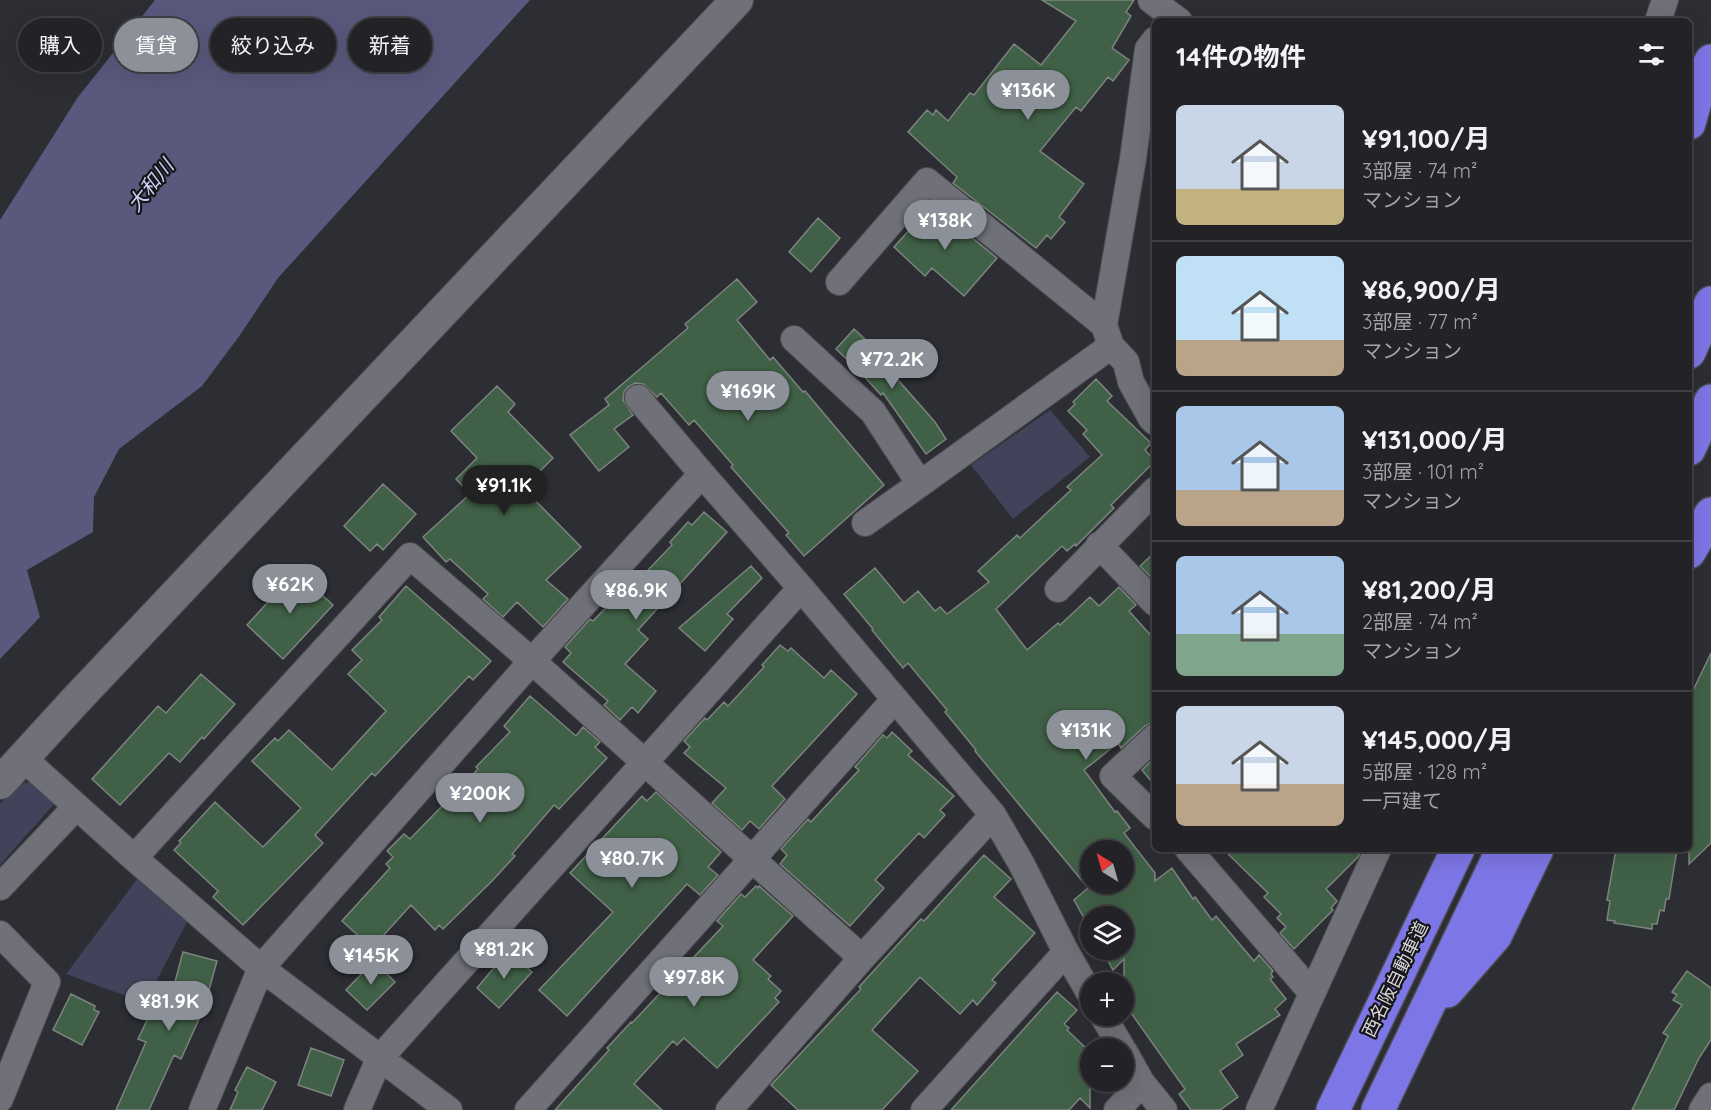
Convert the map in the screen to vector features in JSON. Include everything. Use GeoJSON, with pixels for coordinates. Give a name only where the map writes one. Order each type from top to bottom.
{"type":"FeatureCollection","features":[{"type":"Feature","properties":{"kind":"highway"},"geometry":{"type":"LineString","coordinates":[[1692,112],[1699,87],[1711,61]]}},
{"type":"Feature","properties":{"kind":"highway"},"geometry":{"type":"LineString","coordinates":[[1692,345],[1711,303]]}},
{"type":"Feature","properties":{"kind":"highway"},"geometry":{"type":"LineString","coordinates":[[1692,442],[1711,401]]}},
{"type":"Feature","properties":{"kind":"highway"},"geometry":{"type":"LineString","coordinates":[[1692,547],[1711,514]]}},
{"type":"Feature","properties":{"kind":"highway"},"geometry":{"type":"LineString","coordinates":[[1381,1008],[1390,966],[1438,852]]}},
{"type":"Feature","properties":{"kind":"highway","name":"西名阪自動車道"},"geometry":{"type":"LineString","coordinates":[[1333,1110],[1457,852]]}},
{"type":"Feature","properties":{"kind":"highway"},"geometry":{"type":"LineString","coordinates":[[1378,1110],[1502,852]]}},
{"type":"Feature","properties":{"kind":"highway"},"geometry":{"type":"LineString","coordinates":[[1419,1024],[1495,936],[1536,852]]}},
{"type":"Feature","properties":{"kind":"street"},"geometry":{"type":"LineString","coordinates":[[0,783],[737,0]]}},
{"type":"Feature","properties":{"kind":"street"},"geometry":{"type":"LineString","coordinates":[[1151,0],[1177,15]]}},
{"type":"Feature","properties":{"kind":"street"},"geometry":{"type":"LineString","coordinates":[[1659,18],[1665,0]]}},
{"type":"Feature","properties":{"kind":"street"},"geometry":{"type":"LineString","coordinates":[[865,523],[920,484],[1108,336],[1148,50],[1152,44]]}},
{"type":"Feature","properties":{"kind":"street"},"geometry":{"type":"LineString","coordinates":[[839,282],[927,180],[1108,336],[1126,362],[1131,382],[1152,419]]}},
{"type":"Feature","properties":{"kind":"street"},"geometry":{"type":"LineString","coordinates":[[794,339],[873,412],[920,484]]}},
{"type":"Feature","properties":{"kind":"street"},"geometry":{"type":"LineString","coordinates":[[638,398],[993,815],[1021,863],[1080,976]]}},
{"type":"Feature","properties":{"kind":"street"},"geometry":{"type":"LineString","coordinates":[[202,1110],[261,968],[532,661],[702,474]]}},
{"type":"Feature","properties":{"kind":"street"},"geometry":{"type":"LineString","coordinates":[[1058,589],[1152,493]]}},
{"type":"Feature","properties":{"kind":"street"},"geometry":{"type":"LineString","coordinates":[[1099,545],[1152,600]]}},
{"type":"Feature","properties":{"kind":"street"},"geometry":{"type":"LineString","coordinates":[[134,858],[410,556],[532,661],[862,958]]}},
{"type":"Feature","properties":{"kind":"street"},"geometry":{"type":"LineString","coordinates":[[357,1110],[379,1059],[801,588]]}},
{"type":"Feature","properties":{"kind":"street"},"geometry":{"type":"LineString","coordinates":[[528,1110],[895,699]]}},
{"type":"Feature","properties":{"kind":"street"},"geometry":{"type":"LineString","coordinates":[[1152,740],[1113,776],[1152,814]]}},
{"type":"Feature","properties":{"kind":"street"},"geometry":{"type":"LineString","coordinates":[[23,758],[261,968],[449,1110]]}},
{"type":"Feature","properties":{"kind":"street"},"geometry":{"type":"LineString","coordinates":[[0,887],[76,807]]}},
{"type":"Feature","properties":{"kind":"street"},"geometry":{"type":"LineString","coordinates":[[729,1110],[862,958],[993,815]]}},
{"type":"Feature","properties":{"kind":"street"},"geometry":{"type":"LineString","coordinates":[[1191,852],[1312,993]]}},
{"type":"Feature","properties":{"kind":"street"},"geometry":{"type":"LineString","coordinates":[[1259,1110],[1377,852]]}},
{"type":"Feature","properties":{"kind":"street"},"geometry":{"type":"LineString","coordinates":[[0,934],[47,982],[0,1099]]}},
{"type":"Feature","properties":{"kind":"street"},"geometry":{"type":"LineString","coordinates":[[924,1110],[1066,952]]}},
{"type":"Feature","properties":{"kind":"street"},"geometry":{"type":"LineString","coordinates":[[1134,1069],[1164,1110]]}},
{"type":"Feature","properties":{"kind":"street"},"geometry":{"type":"LineString","coordinates":[[1118,1110],[1142,1083]]}},
{"type":"Feature","properties":{"kind":"street"},"geometry":{"type":"LineString","coordinates":[[1702,1110],[1711,1096]]}},
{"type":"Feature","properties":{"kind":"shaded area"},"geometry":{"type":"Polygon","coordinates":[[[1050,410],[1090,457],[1013,519],[971,465],[1050,410]]]}},
{"type":"Feature","properties":{"kind":"shaded area"},"geometry":{"type":"Polygon","coordinates":[[[31,782],[54,804],[0,865],[0,804],[19,784],[31,782]]]}},
{"type":"Feature","properties":{"kind":"shaded area"},"geometry":{"type":"Polygon","coordinates":[[[138,878],[187,922],[145,1003],[66,974],[138,878]]]}},
{"type":"Feature","properties":{"kind":"water","name":"大和川"},"geometry":{"type":"Polygon","coordinates":[[[155,0],[530,0],[278,278],[202,386],[119,449],[94,497],[93,532],[27,570],[40,617],[0,659],[0,220],[78,97],[98,72],[102,72],[102,67],[114,52],[114,72],[198,72],[198,18],[141,18],[155,0]]]}},
{"type":"Feature","properties":{"kind":"building"},"geometry":{"type":"Polygon","coordinates":[[[1042,0],[1134,0],[1126,12],[1131,16],[1112,48],[1129,60],[1113,81],[1108,77],[1081,111],[1076,107],[1040,151],[1084,184],[1059,217],[1065,222],[1051,239],[1047,235],[1036,248],[953,183],[957,177],[908,132],[927,110],[933,115],[936,110],[948,121],[970,93],[974,95],[1014,44],[1041,65],[1076,21],[1042,0]]]}},
{"type":"Feature","properties":{"kind":"building"},"geometry":{"type":"Polygon","coordinates":[[[932,205],[997,258],[964,296],[932,268],[925,276],[894,247],[932,205]]]}},
{"type":"Feature","properties":{"kind":"building"},"geometry":{"type":"Polygon","coordinates":[[[818,218],[840,238],[811,272],[789,252],[818,218]]]}},
{"type":"Feature","properties":{"kind":"building"},"geometry":{"type":"Polygon","coordinates":[[[737,279],[757,302],[737,320],[770,360],[773,357],[803,392],[805,391],[884,485],[804,556],[786,535],[789,533],[731,467],[733,465],[694,420],[689,425],[661,393],[657,397],[643,384],[635,383],[624,392],[623,400],[633,415],[614,429],[629,447],[599,471],[570,435],[609,405],[605,399],[688,328],[685,324],[737,279]]]}},
{"type":"Feature","properties":{"kind":"building"},"geometry":{"type":"Polygon","coordinates":[[[854,329],[880,353],[877,356],[935,422],[946,439],[926,454],[883,393],[881,395],[836,349],[854,329]]]}},
{"type":"Feature","properties":{"kind":"building"},"geometry":{"type":"Polygon","coordinates":[[[1096,379],[1112,396],[1107,401],[1151,443],[1145,450],[1152,458],[1152,464],[1111,505],[1114,508],[1076,546],[1075,544],[1067,551],[1062,546],[996,609],[1027,650],[1058,623],[1060,625],[1090,597],[1099,606],[1119,587],[1136,605],[1129,611],[1152,637],[1152,723],[1145,726],[1121,748],[1118,743],[1084,770],[1115,812],[1117,811],[1130,828],[1124,833],[1129,840],[1080,840],[1080,878],[975,751],[945,712],[947,710],[908,663],[903,668],[844,594],[875,568],[904,603],[918,591],[935,611],[940,607],[947,614],[989,582],[978,571],[1017,535],[1020,538],[1071,490],[1067,487],[1102,455],[1083,434],[1087,430],[1068,411],[1075,404],[1073,402],[1096,379]]]}},
{"type":"Feature","properties":{"kind":"building"},"geometry":{"type":"Polygon","coordinates":[[[497,386],[515,404],[508,412],[553,458],[523,488],[581,547],[546,580],[568,599],[543,627],[517,602],[503,617],[483,599],[488,594],[450,559],[446,562],[423,537],[470,494],[456,479],[477,458],[451,431],[497,386]]]}},
{"type":"Feature","properties":{"kind":"building"},"geometry":{"type":"Polygon","coordinates":[[[383,484],[416,514],[383,550],[377,544],[370,551],[344,526],[383,484]]]}},
{"type":"Feature","properties":{"kind":"building"},"geometry":{"type":"Polygon","coordinates":[[[704,512],[727,532],[638,630],[648,639],[625,664],[656,691],[638,713],[632,707],[620,720],[604,705],[608,701],[563,662],[571,653],[565,647],[590,619],[593,621],[625,588],[628,591],[672,545],[670,542],[688,522],[692,525],[704,512]]]}},
{"type":"Feature","properties":{"kind":"building"},"geometry":{"type":"Polygon","coordinates":[[[1152,555],[1152,578],[1140,566],[1152,555]]]}},
{"type":"Feature","properties":{"kind":"building"},"geometry":{"type":"Polygon","coordinates":[[[751,566],[762,578],[727,614],[733,619],[705,651],[679,628],[751,566]]]}},
{"type":"Feature","properties":{"kind":"building"},"geometry":{"type":"Polygon","coordinates":[[[296,571],[333,605],[283,659],[247,625],[296,571]]]}},
{"type":"Feature","properties":{"kind":"building"},"geometry":{"type":"Polygon","coordinates":[[[406,586],[491,661],[473,680],[469,676],[375,776],[372,773],[315,835],[323,843],[243,925],[213,897],[218,891],[174,850],[181,843],[179,841],[215,802],[263,847],[301,808],[252,761],[275,738],[278,741],[289,730],[332,770],[386,711],[348,674],[362,660],[352,650],[382,620],[379,617],[406,586]]]}},
{"type":"Feature","properties":{"kind":"building"},"geometry":{"type":"Polygon","coordinates":[[[780,645],[788,651],[791,648],[824,678],[831,670],[857,694],[772,786],[785,799],[759,829],[750,821],[742,830],[712,803],[726,788],[684,753],[690,747],[684,741],[705,718],[707,720],[724,702],[728,706],[764,667],[762,665],[780,645]]]}},
{"type":"Feature","properties":{"kind":"building"},"geometry":{"type":"Polygon","coordinates":[[[1711,653],[1711,843],[1689,864],[1689,852],[1692,852],[1692,693],[1711,653]]]}},
{"type":"Feature","properties":{"kind":"building"},"geometry":{"type":"Polygon","coordinates":[[[201,674],[235,704],[180,762],[169,753],[120,805],[92,779],[158,706],[166,713],[201,674]]]}},
{"type":"Feature","properties":{"kind":"building"},"geometry":{"type":"Polygon","coordinates":[[[530,696],[576,736],[583,727],[600,742],[595,747],[607,758],[559,809],[554,805],[512,854],[515,856],[443,929],[439,925],[435,930],[411,905],[372,948],[342,921],[390,868],[386,864],[393,857],[387,851],[404,834],[410,839],[478,769],[476,767],[510,732],[504,726],[530,696]]]}},
{"type":"Feature","properties":{"kind":"building"},"geometry":{"type":"Polygon","coordinates":[[[892,732],[912,751],[908,755],[954,796],[940,810],[945,815],[924,838],[919,833],[875,880],[884,888],[850,926],[780,864],[787,855],[781,849],[808,819],[811,822],[859,770],[855,767],[883,735],[887,738],[892,732]]]}},
{"type":"Feature","properties":{"kind":"building"},"geometry":{"type":"Polygon","coordinates":[[[1152,760],[1152,782],[1142,770],[1152,760]]]}},
{"type":"Feature","properties":{"kind":"building"},"geometry":{"type":"Polygon","coordinates":[[[656,792],[721,852],[708,867],[718,875],[700,895],[687,884],[567,1016],[539,990],[613,912],[570,873],[642,796],[647,801],[656,792]]]}},
{"type":"Feature","properties":{"kind":"building"},"geometry":{"type":"Polygon","coordinates":[[[1134,846],[1155,873],[1155,881],[1172,868],[1193,899],[1195,897],[1212,920],[1216,916],[1254,961],[1259,955],[1273,971],[1271,974],[1273,977],[1270,979],[1286,999],[1275,1009],[1280,1015],[1236,1044],[1243,1055],[1220,1071],[1238,1097],[1220,1110],[1191,1110],[1179,1094],[1185,1089],[1134,1017],[1134,972],[1124,972],[1124,960],[1134,960],[1134,906],[1080,906],[1080,911],[1074,900],[1081,894],[1134,894],[1134,846]]]}},
{"type":"Feature","properties":{"kind":"building"},"geometry":{"type":"Polygon","coordinates":[[[1226,852],[1360,852],[1326,889],[1337,901],[1331,908],[1333,910],[1294,949],[1280,933],[1286,927],[1277,918],[1281,914],[1264,897],[1268,893],[1226,852]]]}},
{"type":"Feature","properties":{"kind":"building"},"geometry":{"type":"Polygon","coordinates":[[[1615,852],[1677,852],[1669,899],[1666,899],[1664,911],[1660,910],[1657,924],[1652,924],[1652,929],[1607,920],[1610,901],[1607,900],[1615,852]]]}},
{"type":"Feature","properties":{"kind":"building"},"geometry":{"type":"Polygon","coordinates":[[[984,855],[1011,879],[994,897],[1035,933],[992,980],[996,983],[977,1005],[973,1000],[960,1014],[920,977],[872,1030],[918,1071],[882,1110],[798,1110],[771,1085],[861,989],[859,987],[921,919],[924,921],[984,855]]]}},
{"type":"Feature","properties":{"kind":"building"},"geometry":{"type":"Polygon","coordinates":[[[756,886],[758,888],[759,886],[793,916],[753,960],[771,976],[768,979],[781,991],[775,998],[779,1002],[717,1068],[684,1038],[677,1045],[673,1041],[634,1084],[662,1110],[555,1110],[609,1050],[607,1048],[723,926],[717,921],[741,894],[745,897],[756,886]]]}},
{"type":"Feature","properties":{"kind":"building"},"geometry":{"type":"Polygon","coordinates":[[[508,951],[532,972],[499,1008],[477,988],[508,951]]]}},
{"type":"Feature","properties":{"kind":"building"},"geometry":{"type":"Polygon","coordinates":[[[183,952],[217,961],[204,1008],[181,1059],[174,1055],[149,1110],[116,1110],[146,1042],[138,1039],[152,1010],[166,1016],[183,952]]]}},
{"type":"Feature","properties":{"kind":"building"},"geometry":{"type":"Polygon","coordinates":[[[1108,960],[1123,960],[1113,970],[1108,960]]]}},
{"type":"Feature","properties":{"kind":"building"},"geometry":{"type":"Polygon","coordinates":[[[374,961],[395,982],[367,1010],[346,990],[374,961]]]}},
{"type":"Feature","properties":{"kind":"building"},"geometry":{"type":"Polygon","coordinates":[[[1687,971],[1711,988],[1711,1040],[1699,1058],[1674,1110],[1632,1110],[1668,1036],[1663,1033],[1682,1005],[1673,1000],[1677,995],[1672,992],[1687,971]]]}},
{"type":"Feature","properties":{"kind":"building"},"geometry":{"type":"Polygon","coordinates":[[[1057,992],[1077,1010],[1064,1024],[1080,1042],[1080,1092],[1090,1092],[1090,1108],[1080,1098],[1069,1110],[951,1110],[1057,992]]]}},
{"type":"Feature","properties":{"kind":"building"},"geometry":{"type":"Polygon","coordinates":[[[71,994],[95,1006],[94,1010],[99,1012],[82,1045],[53,1030],[71,994]]]}},
{"type":"Feature","properties":{"kind":"building"},"geometry":{"type":"Polygon","coordinates":[[[311,1048],[344,1060],[331,1096],[298,1085],[311,1048]]]}},
{"type":"Feature","properties":{"kind":"building"},"geometry":{"type":"Polygon","coordinates":[[[247,1067],[276,1082],[262,1110],[230,1110],[238,1092],[235,1090],[247,1067]]]}}]}
